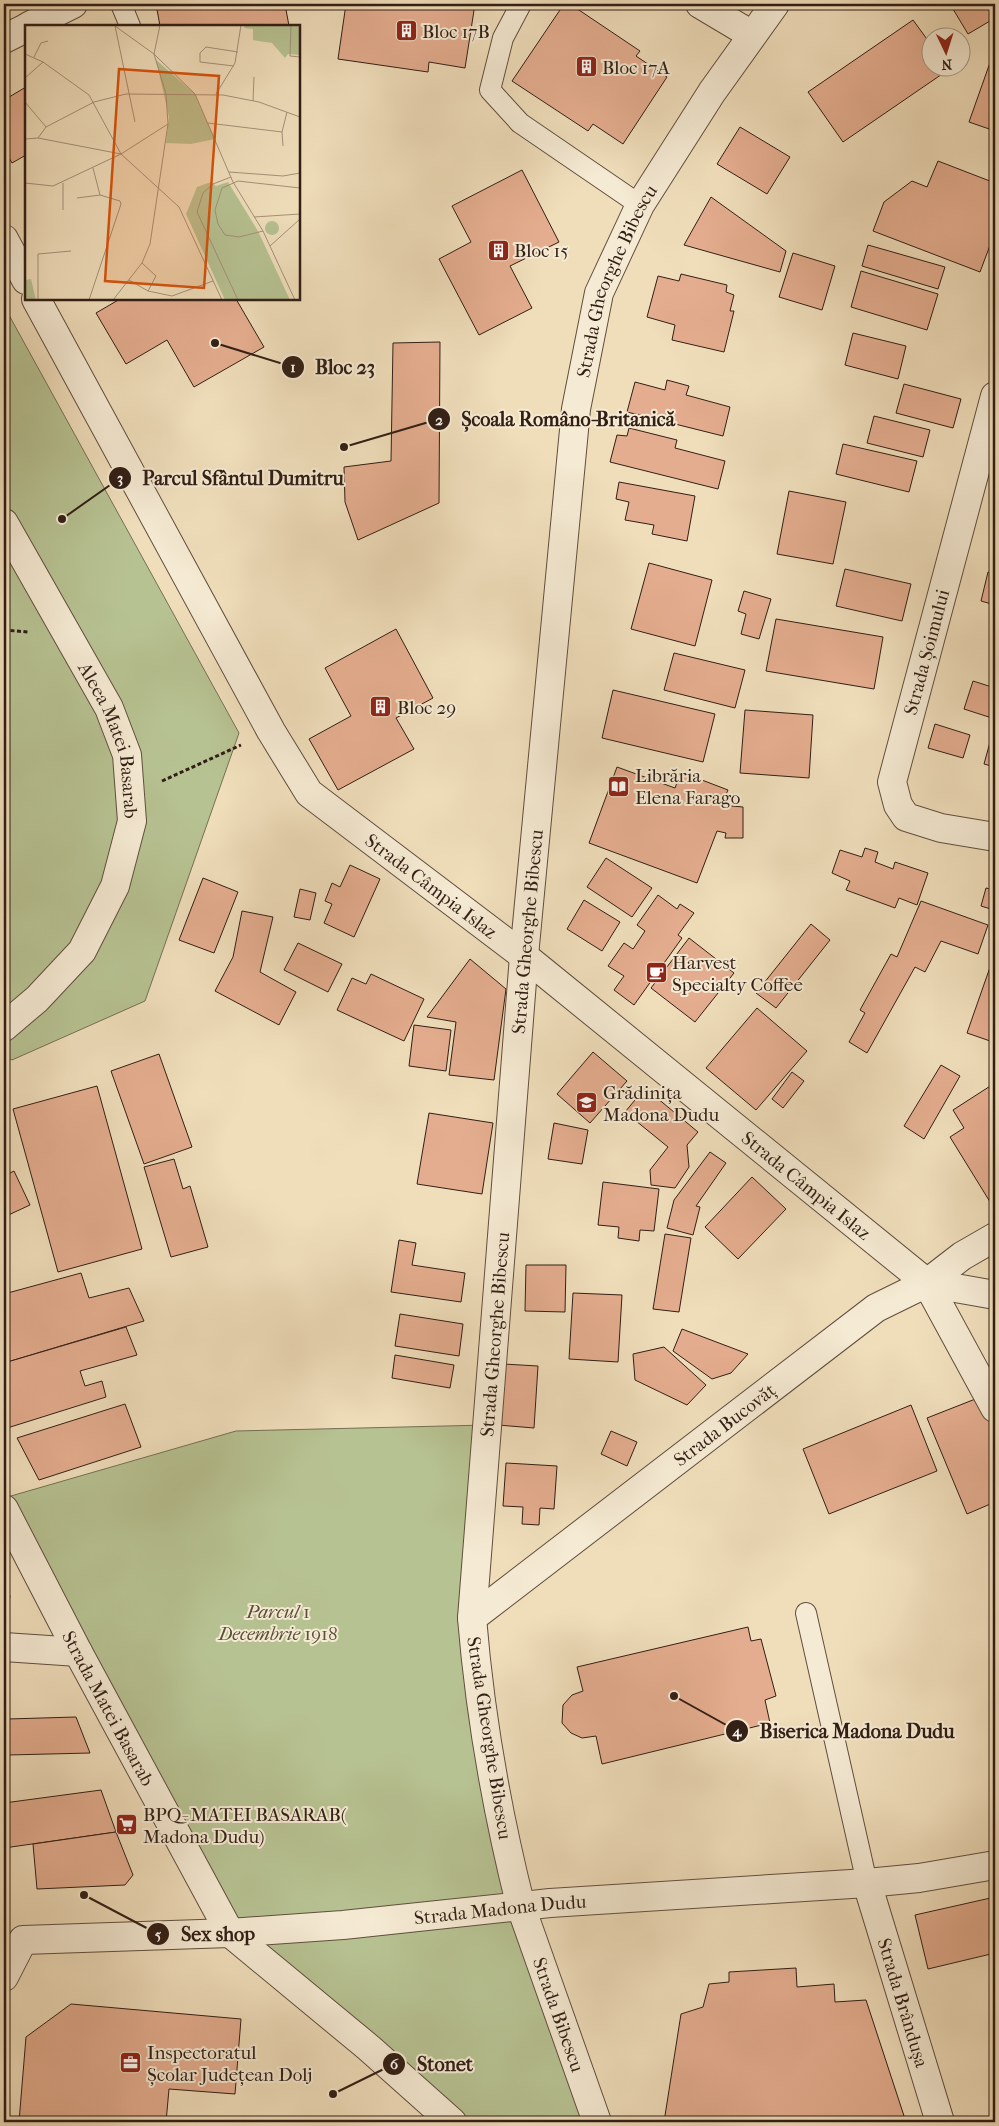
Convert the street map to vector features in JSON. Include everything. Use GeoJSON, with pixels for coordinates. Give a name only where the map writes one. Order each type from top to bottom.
{"type":"FeatureCollection","features":[{"type":"Feature","properties":{"kind":"street"},"geometry":{"type":"LineString","coordinates":[[32,25],[73,4]]}},
{"type":"Feature","properties":{"kind":"street"},"geometry":{"type":"LineString","coordinates":[[700,4],[752,36]]}},
{"type":"Feature","properties":{"kind":"street","name":"Strada Gheorghe Bibescu"},"geometry":{"type":"LineString","coordinates":[[521,1907],[506,1844],[478,1684],[472,1618],[524,956],[576,409],[599,293],[640,206],[712,92],[774,4]]}},
{"type":"Feature","properties":{"kind":"street"},"geometry":{"type":"LineString","coordinates":[[4,39],[25,28]]}},
{"type":"Feature","properties":{"kind":"street"},"geometry":{"type":"LineString","coordinates":[[4,239],[25,278]]}},
{"type":"Feature","properties":{"kind":"street","name":"Strada Câmpia Islaz"},"geometry":{"type":"LineString","coordinates":[[37,300],[271,731],[309,792],[524,956],[927,1283],[995,1408]]}},
{"type":"Feature","properties":{"kind":"street","name":"Strada Șoimului"},"geometry":{"type":"LineString","coordinates":[[995,396],[892,782],[898,805],[906,817],[941,828],[995,837]]}},
{"type":"Feature","properties":{"kind":"street","name":"Aleea Matei Basarab"},"geometry":{"type":"LineString","coordinates":[[4,523],[109,708],[127,755],[132,821],[115,886],[82,951],[37,999],[4,1027]]}},
{"type":"Feature","properties":{"kind":"street","name":"Strada Bucovăț"},"geometry":{"type":"LineString","coordinates":[[472,1618],[876,1308],[927,1283],[962,1256],[995,1236]]}},
{"type":"Feature","properties":{"kind":"street"},"geometry":{"type":"LineString","coordinates":[[927,1283],[995,1295]]}},
{"type":"Feature","properties":{"kind":"street","name":"Strada Matei Basarab"},"geometry":{"type":"LineString","coordinates":[[4,1509],[78,1652],[230,1933]]}},
{"type":"Feature","properties":{"kind":"street"},"geometry":{"type":"LineString","coordinates":[[4,1647],[78,1652]]}},
{"type":"Feature","properties":{"kind":"street","name":"Strada Madona Dudu"},"geometry":{"type":"LineString","coordinates":[[14,1941],[230,1933],[323,1927],[550,1903],[868,1883],[919,1878],[995,1865]]}},
{"type":"Feature","properties":{"kind":"street","name":"Strada Brândușa"},"geometry":{"type":"LineString","coordinates":[[868,1883],[940,2122]]}},
{"type":"Feature","properties":{"kind":"street","name":"Strada Bibescu"},"geometry":{"type":"LineString","coordinates":[[521,1907],[598,2122]]}},
{"type":"Feature","properties":{"kind":"street"},"geometry":{"type":"LineString","coordinates":[[230,1933],[369,2048],[452,2122]]}},
{"type":"Feature","properties":{"kind":"street"},"geometry":{"type":"LineString","coordinates":[[4,1977],[14,1941]]}},
{"type":"Feature","properties":{"kind":"lane"},"geometry":{"type":"LineString","coordinates":[[121,4],[130,25]]}},
{"type":"Feature","properties":{"kind":"lane"},"geometry":{"type":"LineString","coordinates":[[521,4],[503,38],[490,90],[520,123],[640,206]]}},
{"type":"Feature","properties":{"kind":"lane"},"geometry":{"type":"LineString","coordinates":[[806,1613],[868,1883]]}},
{"type":"Feature","properties":{"kind":"path"},"geometry":{"type":"LineString","coordinates":[[130,796],[271,731]]}},
{"type":"Feature","properties":{"kind":"green space"},"geometry":{"type":"Polygon","coordinates":[[[4,306],[239,733],[145,1001],[12,1060],[4,1056],[4,306]]]}},
{"type":"Feature","properties":{"kind":"green space","name":"Parcul 1 Decembrie 1918"},"geometry":{"type":"Polygon","coordinates":[[[487,1425],[469,1618],[503,1846],[599,2122],[465,2122],[230,1933],[4,1498],[236,1431],[487,1425]]]}},
{"type":"Feature","properties":{"kind":"building"},"geometry":{"type":"Polygon","coordinates":[[[156,4],[285,4],[289,25],[160,25],[156,4]]]}},
{"type":"Feature","properties":{"kind":"building","name":"Bloc 17B"},"geometry":{"type":"Polygon","coordinates":[[[346,4],[475,4],[465,68],[429,62],[428,72],[338,59],[346,4]]]}},
{"type":"Feature","properties":{"kind":"building","name":"Bloc 17A"},"geometry":{"type":"Polygon","coordinates":[[[564,4],[570,4],[640,51],[636,56],[667,77],[623,144],[593,124],[588,131],[512,81],[564,4]]]}},
{"type":"Feature","properties":{"kind":"building"},"geometry":{"type":"Polygon","coordinates":[[[950,4],[995,4],[995,18],[972,32],[972,28],[964,28],[950,4]]]}},
{"type":"Feature","properties":{"kind":"building"},"geometry":{"type":"Polygon","coordinates":[[[913,20],[922,32],[922,78],[936,78],[843,142],[808,92],[913,20]]]}},
{"type":"Feature","properties":{"kind":"building"},"geometry":{"type":"Polygon","coordinates":[[[995,55],[995,131],[969,122],[992,57],[995,55]]]}},
{"type":"Feature","properties":{"kind":"building"},"geometry":{"type":"Polygon","coordinates":[[[25,88],[25,156],[12,163],[4,149],[4,100],[25,88]]]}},
{"type":"Feature","properties":{"kind":"building"},"geometry":{"type":"Polygon","coordinates":[[[740,127],[790,157],[767,194],[717,164],[740,127]]]}},
{"type":"Feature","properties":{"kind":"building"},"geometry":{"type":"Polygon","coordinates":[[[938,161],[995,183],[995,232],[980,272],[873,231],[884,202],[912,181],[927,187],[938,161]]]}},
{"type":"Feature","properties":{"kind":"building","name":"Bloc 15"},"geometry":{"type":"Polygon","coordinates":[[[522,170],[559,242],[510,266],[532,308],[479,335],[439,259],[471,242],[452,206],[522,170]]]}},
{"type":"Feature","properties":{"kind":"building"},"geometry":{"type":"Polygon","coordinates":[[[711,197],[786,251],[780,272],[684,245],[711,197]]]}},
{"type":"Feature","properties":{"kind":"building"},"geometry":{"type":"Polygon","coordinates":[[[868,245],[945,267],[938,289],[862,266],[868,245]]]}},
{"type":"Feature","properties":{"kind":"building"},"geometry":{"type":"Polygon","coordinates":[[[793,253],[835,266],[822,310],[779,297],[793,253]]]}},
{"type":"Feature","properties":{"kind":"building"},"geometry":{"type":"Polygon","coordinates":[[[861,271],[938,294],[927,330],[851,307],[861,271]]]}},
{"type":"Feature","properties":{"kind":"building"},"geometry":{"type":"Polygon","coordinates":[[[681,274],[727,285],[726,292],[734,295],[730,311],[734,311],[724,352],[672,340],[675,325],[647,317],[658,276],[679,281],[681,274]]]}},
{"type":"Feature","properties":{"kind":"building"},"geometry":{"type":"Polygon","coordinates":[[[118,300],[237,300],[264,347],[194,387],[167,340],[126,364],[96,313],[118,300]]]}},
{"type":"Feature","properties":{"kind":"building"},"geometry":{"type":"Polygon","coordinates":[[[853,333],[906,346],[898,379],[845,365],[853,333]]]}},
{"type":"Feature","properties":{"kind":"building"},"geometry":{"type":"Polygon","coordinates":[[[440,342],[439,503],[358,540],[345,502],[344,467],[391,461],[393,343],[440,342]]]}},
{"type":"Feature","properties":{"kind":"building"},"geometry":{"type":"Polygon","coordinates":[[[667,380],[689,386],[686,395],[730,407],[723,436],[627,412],[635,382],[665,390],[667,380]]]}},
{"type":"Feature","properties":{"kind":"building"},"geometry":{"type":"Polygon","coordinates":[[[904,384],[961,399],[953,428],[896,413],[904,384]]]}},
{"type":"Feature","properties":{"kind":"building"},"geometry":{"type":"Polygon","coordinates":[[[874,416],[930,430],[923,457],[867,443],[874,416]]]}},
{"type":"Feature","properties":{"kind":"building"},"geometry":{"type":"Polygon","coordinates":[[[629,428],[677,440],[675,448],[725,461],[718,489],[610,462],[617,435],[627,436],[629,428]]]}},
{"type":"Feature","properties":{"kind":"building"},"geometry":{"type":"Polygon","coordinates":[[[843,444],[917,461],[909,492],[836,474],[843,444]]]}},
{"type":"Feature","properties":{"kind":"building"},"geometry":{"type":"Polygon","coordinates":[[[619,482],[695,496],[687,541],[652,534],[654,525],[625,520],[629,502],[616,499],[619,482]]]}},
{"type":"Feature","properties":{"kind":"building"},"geometry":{"type":"Polygon","coordinates":[[[789,491],[846,502],[833,564],[777,554],[789,491]]]}},
{"type":"Feature","properties":{"kind":"building"},"geometry":{"type":"Polygon","coordinates":[[[649,563],[712,580],[695,646],[631,629],[649,563]]]}},
{"type":"Feature","properties":{"kind":"building"},"geometry":{"type":"Polygon","coordinates":[[[845,569],[911,584],[902,621],[836,606],[845,569]]]}},
{"type":"Feature","properties":{"kind":"building"},"geometry":{"type":"Polygon","coordinates":[[[988,572],[995,574],[995,605],[981,601],[988,572]]]}},
{"type":"Feature","properties":{"kind":"building"},"geometry":{"type":"Polygon","coordinates":[[[744,591],[771,599],[759,639],[741,634],[746,614],[738,611],[744,591]]]}},
{"type":"Feature","properties":{"kind":"building"},"geometry":{"type":"Polygon","coordinates":[[[776,619],[883,637],[874,689],[766,671],[776,619]]]}},
{"type":"Feature","properties":{"kind":"building","name":"Bloc 29"},"geometry":{"type":"Polygon","coordinates":[[[396,629],[433,698],[396,718],[414,749],[338,790],[309,739],[351,716],[325,668],[396,629]]]}},
{"type":"Feature","properties":{"kind":"building"},"geometry":{"type":"Polygon","coordinates":[[[674,653],[745,670],[735,708],[664,690],[674,653]]]}},
{"type":"Feature","properties":{"kind":"building"},"geometry":{"type":"Polygon","coordinates":[[[973,681],[995,688],[995,719],[964,709],[973,681]]]}},
{"type":"Feature","properties":{"kind":"building"},"geometry":{"type":"Polygon","coordinates":[[[613,690],[715,714],[703,762],[602,738],[613,690]]]}},
{"type":"Feature","properties":{"kind":"building"},"geometry":{"type":"Polygon","coordinates":[[[745,710],[813,715],[809,778],[740,773],[745,710]]]}},
{"type":"Feature","properties":{"kind":"building"},"geometry":{"type":"Polygon","coordinates":[[[935,724],[970,735],[963,758],[928,748],[935,724]]]}},
{"type":"Feature","properties":{"kind":"building"},"geometry":{"type":"Polygon","coordinates":[[[995,724],[995,767],[984,764],[995,724]]]}},
{"type":"Feature","properties":{"kind":"building"},"geometry":{"type":"Polygon","coordinates":[[[617,767],[675,788],[681,772],[728,790],[721,805],[743,807],[743,838],[725,838],[726,833],[717,831],[697,883],[589,843],[617,767]]]}},
{"type":"Feature","properties":{"kind":"building"},"geometry":{"type":"Polygon","coordinates":[[[4,784],[7,784],[7,817],[4,817],[4,784]]]}},
{"type":"Feature","properties":{"kind":"building"},"geometry":{"type":"Polygon","coordinates":[[[865,848],[878,852],[875,862],[893,869],[895,862],[928,873],[917,905],[899,898],[895,908],[846,890],[850,881],[832,873],[840,850],[862,857],[865,848]]]}},
{"type":"Feature","properties":{"kind":"building"},"geometry":{"type":"Polygon","coordinates":[[[606,858],[652,888],[632,917],[587,887],[606,858]]]}},
{"type":"Feature","properties":{"kind":"building"},"geometry":{"type":"Polygon","coordinates":[[[350,865],[380,879],[354,937],[324,923],[332,904],[325,901],[332,883],[340,887],[350,865]]]}},
{"type":"Feature","properties":{"kind":"building"},"geometry":{"type":"Polygon","coordinates":[[[203,878],[238,892],[214,953],[179,940],[203,878]]]}},
{"type":"Feature","properties":{"kind":"building"},"geometry":{"type":"Polygon","coordinates":[[[986,888],[995,890],[995,925],[991,924],[994,910],[981,906],[986,888]]]}},
{"type":"Feature","properties":{"kind":"building"},"geometry":{"type":"Polygon","coordinates":[[[300,889],[316,893],[310,920],[294,917],[300,889]]]}},
{"type":"Feature","properties":{"kind":"building"},"geometry":{"type":"Polygon","coordinates":[[[658,895],[677,909],[680,904],[694,913],[678,935],[682,938],[634,1005],[614,990],[624,976],[608,966],[624,943],[633,949],[645,931],[637,925],[658,895]]]}},
{"type":"Feature","properties":{"kind":"building"},"geometry":{"type":"Polygon","coordinates":[[[584,900],[620,922],[602,951],[567,929],[584,900]]]}},
{"type":"Feature","properties":{"kind":"building"},"geometry":{"type":"Polygon","coordinates":[[[921,901],[988,925],[978,954],[941,941],[925,972],[915,967],[867,1053],[849,1042],[865,1013],[860,1010],[891,954],[897,957],[921,901]]]}},
{"type":"Feature","properties":{"kind":"building"},"geometry":{"type":"Polygon","coordinates":[[[242,911],[273,917],[260,972],[296,992],[279,1025],[215,991],[233,957],[242,911]]]}},
{"type":"Feature","properties":{"kind":"building"},"geometry":{"type":"Polygon","coordinates":[[[811,924],[830,940],[776,1008],[756,993],[811,924]]]}},
{"type":"Feature","properties":{"kind":"building"},"geometry":{"type":"Polygon","coordinates":[[[689,938],[734,973],[695,1022],[651,988],[689,938]]]}},
{"type":"Feature","properties":{"kind":"building"},"geometry":{"type":"Polygon","coordinates":[[[298,943],[342,964],[328,992],[284,970],[298,943]]]}},
{"type":"Feature","properties":{"kind":"building"},"geometry":{"type":"Polygon","coordinates":[[[995,953],[995,1036],[993,1042],[967,1033],[995,953]]]}},
{"type":"Feature","properties":{"kind":"building"},"geometry":{"type":"Polygon","coordinates":[[[470,959],[506,989],[494,1080],[449,1075],[456,1022],[427,1017],[470,959]]]}},
{"type":"Feature","properties":{"kind":"building"},"geometry":{"type":"Polygon","coordinates":[[[371,974],[424,999],[404,1041],[337,1010],[352,978],[366,984],[371,974]]]}},
{"type":"Feature","properties":{"kind":"building"},"geometry":{"type":"Polygon","coordinates":[[[757,1008],[807,1051],[756,1110],[706,1068],[757,1008]]]}},
{"type":"Feature","properties":{"kind":"building"},"geometry":{"type":"Polygon","coordinates":[[[414,1025],[451,1030],[446,1071],[409,1066],[414,1025]]]}},
{"type":"Feature","properties":{"kind":"building"},"geometry":{"type":"Polygon","coordinates":[[[593,1052],[627,1081],[590,1123],[557,1094],[593,1052]]]}},
{"type":"Feature","properties":{"kind":"building"},"geometry":{"type":"Polygon","coordinates":[[[159,1054],[192,1147],[144,1164],[111,1071],[159,1054]]]}},
{"type":"Feature","properties":{"kind":"building"},"geometry":{"type":"Polygon","coordinates":[[[941,1065],[960,1076],[924,1139],[904,1126],[941,1065]]]}},
{"type":"Feature","properties":{"kind":"building"},"geometry":{"type":"Polygon","coordinates":[[[792,1072],[804,1081],[783,1108],[772,1099],[792,1072]]]}},
{"type":"Feature","properties":{"kind":"building"},"geometry":{"type":"Polygon","coordinates":[[[995,1083],[995,1210],[950,1137],[964,1128],[953,1110],[995,1083]]]}},
{"type":"Feature","properties":{"kind":"building"},"geometry":{"type":"Polygon","coordinates":[[[97,1086],[142,1249],[58,1272],[13,1109],[97,1086]]]}},
{"type":"Feature","properties":{"kind":"building"},"geometry":{"type":"Polygon","coordinates":[[[645,1088],[698,1132],[687,1145],[689,1167],[675,1188],[651,1185],[650,1170],[668,1147],[625,1112],[645,1088]]]}},
{"type":"Feature","properties":{"kind":"building"},"geometry":{"type":"Polygon","coordinates":[[[429,1113],[493,1123],[482,1194],[417,1184],[429,1113]]]}},
{"type":"Feature","properties":{"kind":"building"},"geometry":{"type":"Polygon","coordinates":[[[554,1123],[588,1130],[582,1164],[548,1159],[554,1123]]]}},
{"type":"Feature","properties":{"kind":"building"},"geometry":{"type":"Polygon","coordinates":[[[710,1152],[726,1163],[696,1206],[700,1207],[693,1235],[667,1228],[674,1200],[710,1152]]]}},
{"type":"Feature","properties":{"kind":"building"},"geometry":{"type":"Polygon","coordinates":[[[174,1159],[183,1189],[190,1186],[208,1247],[171,1257],[144,1167],[174,1159]]]}},
{"type":"Feature","properties":{"kind":"building"},"geometry":{"type":"Polygon","coordinates":[[[14,1171],[30,1205],[4,1217],[4,1176],[14,1171]]]}},
{"type":"Feature","properties":{"kind":"building"},"geometry":{"type":"Polygon","coordinates":[[[752,1177],[786,1209],[738,1259],[705,1227],[752,1177]]]}},
{"type":"Feature","properties":{"kind":"building"},"geometry":{"type":"Polygon","coordinates":[[[603,1182],[659,1189],[654,1231],[640,1230],[639,1241],[618,1238],[619,1227],[598,1225],[603,1182]]]}},
{"type":"Feature","properties":{"kind":"building"},"geometry":{"type":"Polygon","coordinates":[[[665,1234],[691,1238],[679,1312],[653,1309],[665,1234]]]}},
{"type":"Feature","properties":{"kind":"building"},"geometry":{"type":"Polygon","coordinates":[[[399,1240],[416,1243],[412,1265],[465,1273],[461,1302],[391,1292],[399,1240]]]}},
{"type":"Feature","properties":{"kind":"building"},"geometry":{"type":"Polygon","coordinates":[[[526,1265],[566,1265],[565,1312],[525,1311],[526,1265]]]}},
{"type":"Feature","properties":{"kind":"building"},"geometry":{"type":"Polygon","coordinates":[[[81,1273],[89,1298],[129,1288],[144,1321],[4,1363],[4,1294],[81,1273]]]}},
{"type":"Feature","properties":{"kind":"building"},"geometry":{"type":"Polygon","coordinates":[[[573,1293],[622,1295],[618,1362],[569,1359],[573,1293]]]}},
{"type":"Feature","properties":{"kind":"building"},"geometry":{"type":"Polygon","coordinates":[[[400,1314],[463,1324],[459,1356],[395,1346],[400,1314]]]}},
{"type":"Feature","properties":{"kind":"building"},"geometry":{"type":"Polygon","coordinates":[[[126,1327],[137,1355],[80,1371],[85,1386],[102,1381],[106,1397],[4,1429],[4,1363],[126,1327]]]}},
{"type":"Feature","properties":{"kind":"building"},"geometry":{"type":"Polygon","coordinates":[[[682,1329],[748,1354],[731,1373],[712,1379],[673,1351],[682,1329]]]}},
{"type":"Feature","properties":{"kind":"building"},"geometry":{"type":"Polygon","coordinates":[[[664,1347],[706,1385],[687,1405],[635,1380],[633,1354],[664,1347]]]}},
{"type":"Feature","properties":{"kind":"building"},"geometry":{"type":"Polygon","coordinates":[[[395,1355],[454,1365],[450,1388],[392,1378],[395,1355]]]}},
{"type":"Feature","properties":{"kind":"building"},"geometry":{"type":"Polygon","coordinates":[[[503,1364],[538,1366],[534,1428],[498,1425],[503,1364]]]}},
{"type":"Feature","properties":{"kind":"building"},"geometry":{"type":"Polygon","coordinates":[[[983,1396],[995,1424],[995,1502],[967,1514],[927,1418],[983,1396]]]}},
{"type":"Feature","properties":{"kind":"building"},"geometry":{"type":"Polygon","coordinates":[[[125,1404],[141,1447],[39,1480],[17,1438],[125,1404]]]}},
{"type":"Feature","properties":{"kind":"building"},"geometry":{"type":"Polygon","coordinates":[[[911,1405],[937,1471],[829,1514],[803,1449],[911,1405]]]}},
{"type":"Feature","properties":{"kind":"building"},"geometry":{"type":"Polygon","coordinates":[[[611,1431],[637,1442],[627,1466],[601,1454],[611,1431]]]}},
{"type":"Feature","properties":{"kind":"building"},"geometry":{"type":"Polygon","coordinates":[[[506,1463],[557,1466],[554,1509],[540,1508],[539,1525],[522,1524],[523,1507],[503,1506],[506,1463]]]}},
{"type":"Feature","properties":{"kind":"building"},"geometry":{"type":"Polygon","coordinates":[[[4,1584],[10,1596],[8,1607],[4,1610],[4,1584]]]}},
{"type":"Feature","properties":{"kind":"building"},"geometry":{"type":"Polygon","coordinates":[[[748,1627],[751,1641],[761,1639],[776,1696],[765,1700],[770,1723],[602,1764],[596,1736],[582,1738],[571,1733],[562,1723],[563,1705],[572,1695],[583,1691],[577,1667],[748,1627]]]}},
{"type":"Feature","properties":{"kind":"building"},"geometry":{"type":"Polygon","coordinates":[[[76,1717],[90,1753],[8,1755],[8,1719],[76,1717]]]}},
{"type":"Feature","properties":{"kind":"building"},"geometry":{"type":"Polygon","coordinates":[[[101,1790],[116,1832],[4,1848],[4,1803],[101,1790]]]}},
{"type":"Feature","properties":{"kind":"building"},"geometry":{"type":"Polygon","coordinates":[[[116,1832],[133,1875],[125,1885],[37,1889],[33,1844],[116,1832]]]}},
{"type":"Feature","properties":{"kind":"building"},"geometry":{"type":"Polygon","coordinates":[[[4,1848],[8,1888],[4,1888],[4,1848]]]}},
{"type":"Feature","properties":{"kind":"building"},"geometry":{"type":"Polygon","coordinates":[[[995,1897],[995,1953],[928,1969],[915,1915],[995,1897]]]}},
{"type":"Feature","properties":{"kind":"building"},"geometry":{"type":"Polygon","coordinates":[[[796,1968],[797,1987],[834,1984],[835,2002],[866,2000],[906,2122],[664,2122],[681,2014],[703,2007],[709,1984],[729,1982],[729,1972],[796,1968]]]}},
{"type":"Feature","properties":{"kind":"building","name":"Inspectoratul Școlar Județean Dolj"},"geometry":{"type":"Polygon","coordinates":[[[71,2004],[241,2019],[235,2094],[169,2089],[166,2122],[19,2122],[26,2037],[71,2004]]]}},
{"type":"Feature","properties":{"kind":"place","name":"Bloc 17B"},"geometry":{"type":"Point","coordinates":[406,31]}},
{"type":"Feature","properties":{"kind":"place","name":"Bloc 17A"},"geometry":{"type":"Point","coordinates":[586,67]}},
{"type":"Feature","properties":{"kind":"place","name":"Bloc 15"},"geometry":{"type":"Point","coordinates":[498,250]}},
{"type":"Feature","properties":{"kind":"place","name":"Bloc 23"},"geometry":{"type":"Point","coordinates":[215,343]}},
{"type":"Feature","properties":{"kind":"place","name":"Școala Româno-Britanică"},"geometry":{"type":"Point","coordinates":[344,447]}},
{"type":"Feature","properties":{"kind":"place","name":"Parcul Sfântul Dumitru"},"geometry":{"type":"Point","coordinates":[62,519]}},
{"type":"Feature","properties":{"kind":"place","name":"Bloc 29"},"geometry":{"type":"Point","coordinates":[381,707]}},
{"type":"Feature","properties":{"kind":"place","name":"Librăria Elena Farago"},"geometry":{"type":"Point","coordinates":[619,786]}},
{"type":"Feature","properties":{"kind":"place","name":"Harvest Specialty Coffee"},"geometry":{"type":"Point","coordinates":[656,973]}},
{"type":"Feature","properties":{"kind":"place","name":"Grădinița Madona Dudu"},"geometry":{"type":"Point","coordinates":[587,1103]}},
{"type":"Feature","properties":{"kind":"place","name":"Biserica Madona Dudu"},"geometry":{"type":"Point","coordinates":[674,1696]}},
{"type":"Feature","properties":{"kind":"place","name":"BPQ- MATEI BASARAB( Madona Dudu)"},"geometry":{"type":"Point","coordinates":[127,1825]}},
{"type":"Feature","properties":{"kind":"place","name":"Sex shop"},"geometry":{"type":"Point","coordinates":[84,1895]}},
{"type":"Feature","properties":{"kind":"place","name":"Inspectoratul Școlar Județean Dolj"},"geometry":{"type":"Point","coordinates":[131,2063]}},
{"type":"Feature","properties":{"kind":"place","name":"Stonet"},"geometry":{"type":"Point","coordinates":[333,2094]}}]}
